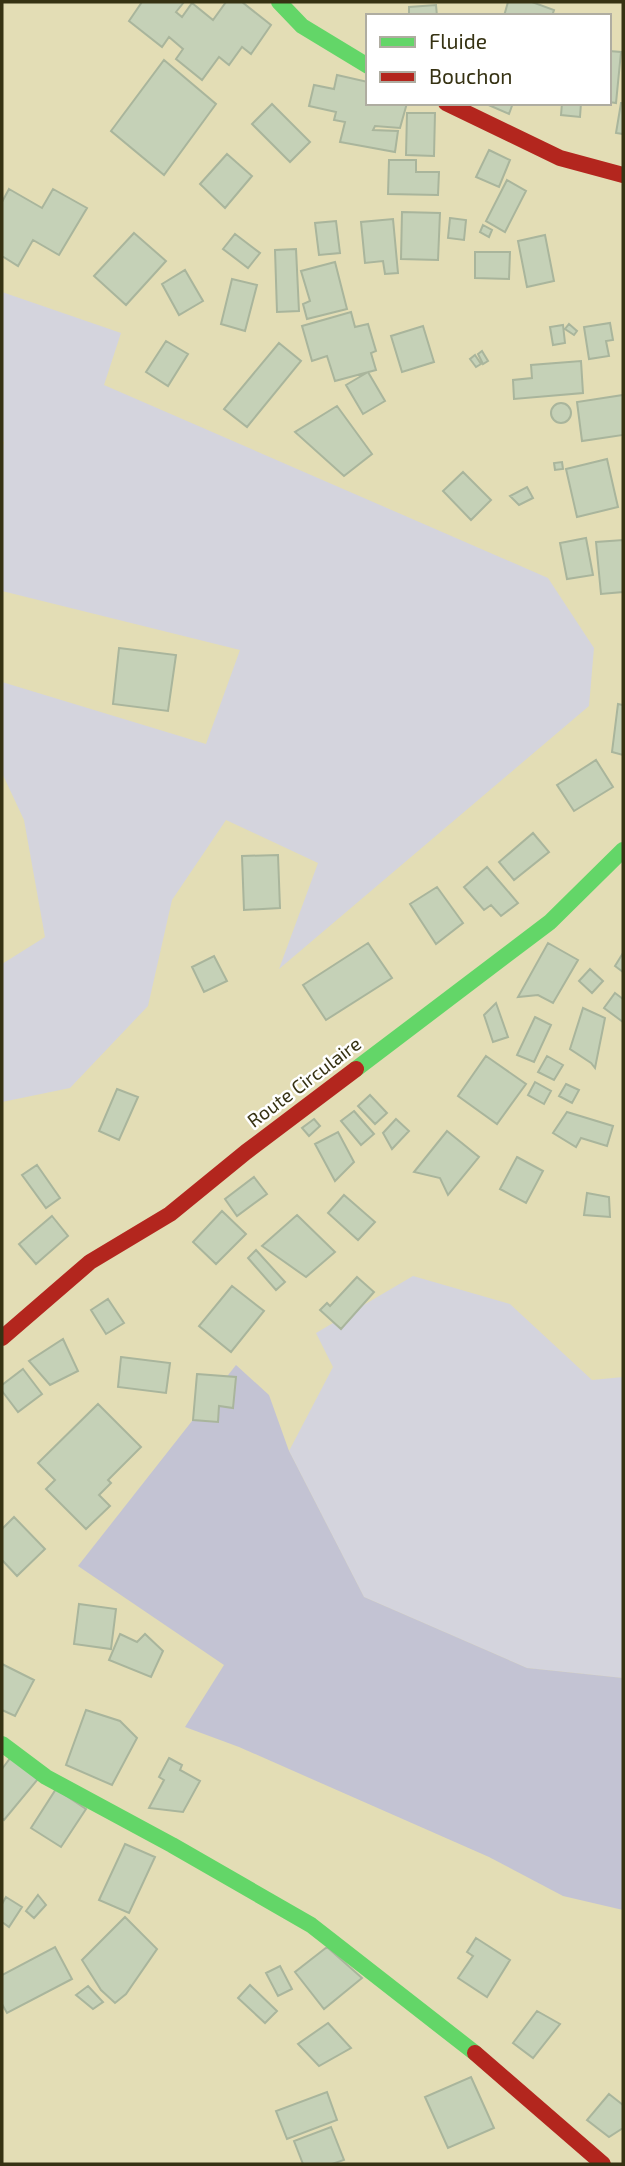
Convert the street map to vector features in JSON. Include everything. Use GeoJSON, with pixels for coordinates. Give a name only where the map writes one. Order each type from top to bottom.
{"type":"FeatureCollection","features":[{"type":"Feature","properties":{"kind":"street"},"geometry":{"type":"LineString","coordinates":[[279,2],[302,26],[366,65]]}},
{"type":"Feature","properties":{"kind":"street"},"geometry":{"type":"LineString","coordinates":[[450,105],[560,158],[623,175]]}},
{"type":"Feature","properties":{"kind":"street","name":"Route Circulaire"},"geometry":{"type":"LineString","coordinates":[[2,1338],[90,1262],[170,1214],[246,1152],[550,922],[623,850]]}},
{"type":"Feature","properties":{"kind":"street"},"geometry":{"type":"LineString","coordinates":[[2,1744],[46,1777],[311,1925],[496,2069],[603,2164]]}},
{"type":"Feature","properties":{"kind":"shaded area"},"geometry":{"type":"Polygon","coordinates":[[[2,292],[121,333],[104,385],[548,578],[594,648],[589,706],[279,969],[318,863],[226,820],[172,900],[148,1006],[70,1088],[2,1102],[2,964],[45,937],[24,820],[2,773],[2,682],[206,744],[240,650],[2,591],[2,292]]]}},
{"type":"Feature","properties":{"kind":"shaded area"},"geometry":{"type":"Polygon","coordinates":[[[413,1276],[510,1304],[592,1380],[623,1377],[623,1678],[527,1668],[364,1597],[289,1451],[333,1367],[316,1333],[413,1276]]]}},
{"type":"Feature","properties":{"kind":"shaded area"},"geometry":{"type":"Polygon","coordinates":[[[236,1365],[269,1395],[289,1451],[364,1597],[527,1668],[623,1678],[623,1910],[563,1896],[489,1857],[239,1747],[185,1727],[224,1665],[78,1566],[236,1365]]]}},
{"type":"Feature","properties":{"kind":"building"},"geometry":{"type":"Polygon","coordinates":[[[142,2],[184,2],[176,12],[182,17],[192,3],[213,20],[226,2],[242,2],[271,25],[251,54],[242,47],[229,65],[219,57],[202,80],[176,59],[183,49],[169,37],[162,47],[129,21],[142,2]]]}},
{"type":"Feature","properties":{"kind":"building"},"geometry":{"type":"Polygon","coordinates":[[[508,2],[532,2],[554,10],[553,14],[505,14],[508,2]]]}},
{"type":"Feature","properties":{"kind":"building"},"geometry":{"type":"Polygon","coordinates":[[[436,5],[437,14],[409,14],[409,7],[436,5]]]}},
{"type":"Feature","properties":{"kind":"building"},"geometry":{"type":"Polygon","coordinates":[[[611,51],[621,52],[616,103],[611,102],[611,51]]]}},
{"type":"Feature","properties":{"kind":"building"},"geometry":{"type":"Polygon","coordinates":[[[164,60],[216,104],[164,175],[111,131],[164,60]]]}},
{"type":"Feature","properties":{"kind":"building"},"geometry":{"type":"Polygon","coordinates":[[[337,75],[366,82],[366,105],[406,105],[400,128],[375,126],[373,130],[398,131],[395,152],[340,142],[345,122],[334,120],[336,112],[309,106],[314,85],[334,89],[337,75]]]}},
{"type":"Feature","properties":{"kind":"building"},"geometry":{"type":"Polygon","coordinates":[[[623,103],[623,134],[616,133],[623,103]]]}},
{"type":"Feature","properties":{"kind":"building"},"geometry":{"type":"Polygon","coordinates":[[[272,104],[310,142],[290,162],[252,124],[272,104]]]}},
{"type":"Feature","properties":{"kind":"building"},"geometry":{"type":"Polygon","coordinates":[[[489,105],[512,105],[509,114],[489,105]]]}},
{"type":"Feature","properties":{"kind":"building"},"geometry":{"type":"Polygon","coordinates":[[[562,105],[581,105],[580,117],[561,115],[562,105]]]}},
{"type":"Feature","properties":{"kind":"building"},"geometry":{"type":"Polygon","coordinates":[[[407,113],[435,113],[434,156],[406,155],[407,113]]]}},
{"type":"Feature","properties":{"kind":"building"},"geometry":{"type":"Polygon","coordinates":[[[489,150],[510,160],[499,187],[476,177],[489,150]]]}},
{"type":"Feature","properties":{"kind":"building"},"geometry":{"type":"Polygon","coordinates":[[[227,154],[252,176],[225,208],[200,184],[227,154]]]}},
{"type":"Feature","properties":{"kind":"building"},"geometry":{"type":"Polygon","coordinates":[[[389,160],[416,160],[416,172],[439,172],[438,195],[388,194],[389,160]]]}},
{"type":"Feature","properties":{"kind":"building"},"geometry":{"type":"Polygon","coordinates":[[[507,180],[526,191],[505,232],[486,221],[507,180]]]}},
{"type":"Feature","properties":{"kind":"building"},"geometry":{"type":"Polygon","coordinates":[[[9,189],[42,208],[53,189],[87,208],[59,255],[33,240],[18,266],[2,256],[2,202],[9,189]]]}},
{"type":"Feature","properties":{"kind":"building"},"geometry":{"type":"Polygon","coordinates":[[[402,212],[440,213],[438,260],[401,259],[402,212]]]}},
{"type":"Feature","properties":{"kind":"building"},"geometry":{"type":"Polygon","coordinates":[[[450,218],[466,220],[464,240],[448,238],[450,218]]]}},
{"type":"Feature","properties":{"kind":"building"},"geometry":{"type":"Polygon","coordinates":[[[393,219],[398,273],[385,274],[383,261],[365,263],[361,222],[393,219]]]}},
{"type":"Feature","properties":{"kind":"building"},"geometry":{"type":"Polygon","coordinates":[[[336,221],[340,253],[319,255],[315,223],[336,221]]]}},
{"type":"Feature","properties":{"kind":"building"},"geometry":{"type":"Polygon","coordinates":[[[483,225],[492,230],[489,237],[480,232],[483,225]]]}},
{"type":"Feature","properties":{"kind":"building"},"geometry":{"type":"Polygon","coordinates":[[[134,233],[166,261],[126,305],[94,276],[134,233]]]}},
{"type":"Feature","properties":{"kind":"building"},"geometry":{"type":"Polygon","coordinates":[[[235,234],[260,253],[248,268],[223,249],[235,234]]]}},
{"type":"Feature","properties":{"kind":"building"},"geometry":{"type":"Polygon","coordinates":[[[545,235],[554,281],[527,287],[518,241],[545,235]]]}},
{"type":"Feature","properties":{"kind":"building"},"geometry":{"type":"Polygon","coordinates":[[[296,249],[299,311],[277,312],[275,250],[296,249]]]}},
{"type":"Feature","properties":{"kind":"building"},"geometry":{"type":"Polygon","coordinates":[[[475,252],[510,252],[509,279],[475,278],[475,252]]]}},
{"type":"Feature","properties":{"kind":"building"},"geometry":{"type":"Polygon","coordinates":[[[335,262],[347,309],[307,319],[303,304],[310,301],[301,271],[335,262]]]}},
{"type":"Feature","properties":{"kind":"building"},"geometry":{"type":"Polygon","coordinates":[[[185,270],[203,301],[179,315],[162,284],[185,270]]]}},
{"type":"Feature","properties":{"kind":"building"},"geometry":{"type":"Polygon","coordinates":[[[232,279],[257,285],[245,331],[221,324],[232,279]]]}},
{"type":"Feature","properties":{"kind":"building"},"geometry":{"type":"Polygon","coordinates":[[[351,312],[355,327],[368,324],[376,351],[371,353],[376,370],[335,381],[327,356],[312,361],[302,326],[351,312]]]}},
{"type":"Feature","properties":{"kind":"building"},"geometry":{"type":"Polygon","coordinates":[[[610,323],[613,340],[606,341],[609,356],[589,359],[584,327],[610,323]]]}},
{"type":"Feature","properties":{"kind":"building"},"geometry":{"type":"Polygon","coordinates":[[[569,324],[577,331],[574,335],[565,329],[569,324]]]}},
{"type":"Feature","properties":{"kind":"building"},"geometry":{"type":"Polygon","coordinates":[[[563,325],[565,343],[553,345],[550,327],[563,325]]]}},
{"type":"Feature","properties":{"kind":"building"},"geometry":{"type":"Polygon","coordinates":[[[423,326],[434,362],[402,372],[391,336],[423,326]]]}},
{"type":"Feature","properties":{"kind":"building"},"geometry":{"type":"Polygon","coordinates":[[[166,341],[188,354],[168,386],[146,372],[166,341]]]}},
{"type":"Feature","properties":{"kind":"building"},"geometry":{"type":"Polygon","coordinates":[[[279,343],[301,361],[247,427],[224,409],[279,343]]]}},
{"type":"Feature","properties":{"kind":"building"},"geometry":{"type":"Polygon","coordinates":[[[482,351],[488,361],[483,364],[478,354],[482,351]]]}},
{"type":"Feature","properties":{"kind":"building"},"geometry":{"type":"Polygon","coordinates":[[[475,355],[481,364],[476,367],[470,359],[475,355]]]}},
{"type":"Feature","properties":{"kind":"building"},"geometry":{"type":"Polygon","coordinates":[[[581,361],[583,393],[514,399],[513,380],[532,378],[531,365],[581,361]]]}},
{"type":"Feature","properties":{"kind":"building"},"geometry":{"type":"Polygon","coordinates":[[[368,372],[385,401],[363,414],[346,385],[368,372]]]}},
{"type":"Feature","properties":{"kind":"building"},"geometry":{"type":"Polygon","coordinates":[[[623,395],[623,435],[582,441],[577,402],[623,395]]]}},
{"type":"Feature","properties":{"kind":"building"},"geometry":{"type":"Polygon","coordinates":[[[561,403],[568,406],[571,413],[568,420],[561,423],[554,420],[551,413],[554,406],[561,403]]]}},
{"type":"Feature","properties":{"kind":"building"},"geometry":{"type":"Polygon","coordinates":[[[337,406],[372,454],[344,476],[295,432],[337,406]]]}},
{"type":"Feature","properties":{"kind":"building"},"geometry":{"type":"Polygon","coordinates":[[[607,459],[618,507],[577,517],[566,469],[607,459]]]}},
{"type":"Feature","properties":{"kind":"building"},"geometry":{"type":"Polygon","coordinates":[[[562,462],[563,469],[555,470],[554,463],[562,462]]]}},
{"type":"Feature","properties":{"kind":"building"},"geometry":{"type":"Polygon","coordinates":[[[463,472],[491,500],[471,520],[443,491],[463,472]]]}},
{"type":"Feature","properties":{"kind":"building"},"geometry":{"type":"Polygon","coordinates":[[[527,487],[533,498],[519,505],[510,496],[527,487]]]}},
{"type":"Feature","properties":{"kind":"building"},"geometry":{"type":"Polygon","coordinates":[[[586,538],[593,575],[567,579],[560,543],[586,538]]]}},
{"type":"Feature","properties":{"kind":"building"},"geometry":{"type":"Polygon","coordinates":[[[623,540],[623,592],[601,594],[596,542],[623,540]]]}},
{"type":"Feature","properties":{"kind":"building"},"geometry":{"type":"Polygon","coordinates":[[[119,648],[176,655],[168,711],[113,704],[119,648]]]}},
{"type":"Feature","properties":{"kind":"building"},"geometry":{"type":"Polygon","coordinates":[[[618,704],[623,705],[623,755],[612,752],[618,704]]]}},
{"type":"Feature","properties":{"kind":"building"},"geometry":{"type":"Polygon","coordinates":[[[596,760],[613,787],[574,811],[557,785],[596,760]]]}},
{"type":"Feature","properties":{"kind":"building"},"geometry":{"type":"Polygon","coordinates":[[[533,833],[549,852],[514,880],[499,862],[533,833]]]}},
{"type":"Feature","properties":{"kind":"building"},"geometry":{"type":"Polygon","coordinates":[[[278,855],[280,908],[244,910],[242,856],[278,855]]]}},
{"type":"Feature","properties":{"kind":"building"},"geometry":{"type":"Polygon","coordinates":[[[487,867],[518,903],[501,916],[491,905],[484,910],[464,887],[487,867]]]}},
{"type":"Feature","properties":{"kind":"building"},"geometry":{"type":"Polygon","coordinates":[[[437,887],[463,923],[436,944],[410,904],[437,887]]]}},
{"type":"Feature","properties":{"kind":"building"},"geometry":{"type":"Polygon","coordinates":[[[368,943],[392,978],[326,1020],[303,985],[368,943]]]}},
{"type":"Feature","properties":{"kind":"building"},"geometry":{"type":"Polygon","coordinates":[[[548,943],[578,960],[553,1003],[538,995],[518,997],[548,943]]]}},
{"type":"Feature","properties":{"kind":"building"},"geometry":{"type":"Polygon","coordinates":[[[623,953],[623,972],[615,966],[623,953]]]}},
{"type":"Feature","properties":{"kind":"building"},"geometry":{"type":"Polygon","coordinates":[[[214,956],[227,981],[204,992],[192,967],[214,956]]]}},
{"type":"Feature","properties":{"kind":"building"},"geometry":{"type":"Polygon","coordinates":[[[590,969],[603,981],[592,993],[579,981],[590,969]]]}},
{"type":"Feature","properties":{"kind":"building"},"geometry":{"type":"Polygon","coordinates":[[[615,993],[623,999],[623,1022],[604,1008],[615,993]]]}},
{"type":"Feature","properties":{"kind":"building"},"geometry":{"type":"Polygon","coordinates":[[[496,1003],[508,1037],[493,1042],[484,1015],[496,1003]]]}},
{"type":"Feature","properties":{"kind":"building"},"geometry":{"type":"Polygon","coordinates":[[[583,1008],[605,1018],[595,1068],[570,1049],[583,1008]]]}},
{"type":"Feature","properties":{"kind":"building"},"geometry":{"type":"Polygon","coordinates":[[[535,1017],[551,1025],[534,1062],[517,1055],[535,1017]]]}},
{"type":"Feature","properties":{"kind":"building"},"geometry":{"type":"Polygon","coordinates":[[[486,1056],[526,1084],[497,1124],[458,1096],[486,1056]]]}},
{"type":"Feature","properties":{"kind":"building"},"geometry":{"type":"Polygon","coordinates":[[[547,1056],[563,1065],[554,1080],[538,1072],[547,1056]]]}},
{"type":"Feature","properties":{"kind":"building"},"geometry":{"type":"Polygon","coordinates":[[[535,1082],[551,1091],[544,1104],[528,1095],[535,1082]]]}},
{"type":"Feature","properties":{"kind":"building"},"geometry":{"type":"Polygon","coordinates":[[[566,1084],[579,1090],[572,1103],[559,1096],[566,1084]]]}},
{"type":"Feature","properties":{"kind":"building"},"geometry":{"type":"Polygon","coordinates":[[[117,1089],[138,1097],[119,1140],[99,1131],[117,1089]]]}},
{"type":"Feature","properties":{"kind":"building"},"geometry":{"type":"Polygon","coordinates":[[[370,1095],[387,1113],[375,1124],[358,1106],[370,1095]]]}},
{"type":"Feature","properties":{"kind":"building"},"geometry":{"type":"Polygon","coordinates":[[[354,1111],[374,1134],[361,1145],[341,1121],[354,1111]]]}},
{"type":"Feature","properties":{"kind":"building"},"geometry":{"type":"Polygon","coordinates":[[[567,1112],[613,1126],[607,1146],[581,1138],[576,1147],[553,1133],[567,1112]]]}},
{"type":"Feature","properties":{"kind":"building"},"geometry":{"type":"Polygon","coordinates":[[[314,1119],[320,1126],[309,1136],[302,1128],[314,1119]]]}},
{"type":"Feature","properties":{"kind":"building"},"geometry":{"type":"Polygon","coordinates":[[[396,1119],[409,1131],[392,1149],[383,1133],[396,1119]]]}},
{"type":"Feature","properties":{"kind":"building"},"geometry":{"type":"Polygon","coordinates":[[[447,1131],[479,1157],[448,1195],[440,1178],[414,1172],[447,1131]]]}},
{"type":"Feature","properties":{"kind":"building"},"geometry":{"type":"Polygon","coordinates":[[[338,1132],[354,1162],[335,1181],[315,1144],[338,1132]]]}},
{"type":"Feature","properties":{"kind":"building"},"geometry":{"type":"Polygon","coordinates":[[[517,1157],[543,1171],[526,1203],[500,1189],[517,1157]]]}},
{"type":"Feature","properties":{"kind":"building"},"geometry":{"type":"Polygon","coordinates":[[[37,1165],[60,1198],[46,1208],[22,1175],[37,1165]]]}},
{"type":"Feature","properties":{"kind":"building"},"geometry":{"type":"Polygon","coordinates":[[[254,1177],[267,1194],[237,1216],[225,1199],[254,1177]]]}},
{"type":"Feature","properties":{"kind":"building"},"geometry":{"type":"Polygon","coordinates":[[[587,1193],[609,1197],[610,1217],[584,1215],[587,1193]]]}},
{"type":"Feature","properties":{"kind":"building"},"geometry":{"type":"Polygon","coordinates":[[[344,1195],[375,1222],[358,1240],[328,1213],[344,1195]]]}},
{"type":"Feature","properties":{"kind":"building"},"geometry":{"type":"Polygon","coordinates":[[[222,1211],[246,1234],[216,1264],[193,1242],[222,1211]]]}},
{"type":"Feature","properties":{"kind":"building"},"geometry":{"type":"Polygon","coordinates":[[[297,1215],[335,1252],[306,1277],[262,1246],[297,1215]]]}},
{"type":"Feature","properties":{"kind":"building"},"geometry":{"type":"Polygon","coordinates":[[[52,1216],[68,1236],[36,1264],[19,1244],[52,1216]]]}},
{"type":"Feature","properties":{"kind":"building"},"geometry":{"type":"Polygon","coordinates":[[[256,1250],[285,1282],[276,1290],[248,1258],[256,1250]]]}},
{"type":"Feature","properties":{"kind":"building"},"geometry":{"type":"Polygon","coordinates":[[[357,1277],[374,1292],[341,1329],[320,1310],[327,1303],[330,1306],[357,1277]]]}},
{"type":"Feature","properties":{"kind":"building"},"geometry":{"type":"Polygon","coordinates":[[[232,1286],[264,1311],[231,1352],[199,1326],[232,1286]]]}},
{"type":"Feature","properties":{"kind":"building"},"geometry":{"type":"Polygon","coordinates":[[[108,1299],[124,1323],[106,1334],[91,1310],[108,1299]]]}},
{"type":"Feature","properties":{"kind":"building"},"geometry":{"type":"Polygon","coordinates":[[[63,1339],[78,1371],[50,1385],[29,1361],[63,1339]]]}},
{"type":"Feature","properties":{"kind":"building"},"geometry":{"type":"Polygon","coordinates":[[[121,1357],[170,1363],[166,1393],[118,1387],[121,1357]]]}},
{"type":"Feature","properties":{"kind":"building"},"geometry":{"type":"Polygon","coordinates":[[[23,1369],[42,1394],[18,1412],[2,1391],[2,1385],[23,1369]]]}},
{"type":"Feature","properties":{"kind":"building"},"geometry":{"type":"Polygon","coordinates":[[[197,1374],[236,1377],[233,1408],[219,1406],[218,1422],[193,1420],[197,1374]]]}},
{"type":"Feature","properties":{"kind":"building"},"geometry":{"type":"Polygon","coordinates":[[[98,1404],[141,1447],[108,1480],[111,1483],[99,1495],[110,1506],[86,1529],[46,1489],[55,1480],[38,1463],[98,1404]]]}},
{"type":"Feature","properties":{"kind":"building"},"geometry":{"type":"Polygon","coordinates":[[[14,1517],[45,1549],[17,1576],[2,1560],[2,1529],[14,1517]]]}},
{"type":"Feature","properties":{"kind":"building"},"geometry":{"type":"Polygon","coordinates":[[[79,1604],[116,1609],[111,1649],[74,1644],[79,1604]]]}},
{"type":"Feature","properties":{"kind":"building"},"geometry":{"type":"Polygon","coordinates":[[[120,1634],[137,1642],[145,1634],[163,1651],[151,1677],[109,1660],[120,1634]]]}},
{"type":"Feature","properties":{"kind":"building"},"geometry":{"type":"Polygon","coordinates":[[[2,1664],[34,1680],[15,1716],[2,1710],[2,1664]]]}},
{"type":"Feature","properties":{"kind":"building"},"geometry":{"type":"Polygon","coordinates":[[[86,1710],[120,1721],[137,1738],[112,1785],[66,1765],[86,1710]]]}},
{"type":"Feature","properties":{"kind":"building"},"geometry":{"type":"Polygon","coordinates":[[[11,1757],[38,1779],[4,1820],[2,1769],[11,1757]]]}},
{"type":"Feature","properties":{"kind":"building"},"geometry":{"type":"Polygon","coordinates":[[[169,1758],[182,1765],[180,1770],[200,1781],[183,1812],[149,1808],[164,1780],[159,1777],[169,1758]]]}},
{"type":"Feature","properties":{"kind":"building"},"geometry":{"type":"Polygon","coordinates":[[[56,1789],[86,1809],[61,1847],[31,1828],[56,1789]]]}},
{"type":"Feature","properties":{"kind":"building"},"geometry":{"type":"Polygon","coordinates":[[[125,1844],[155,1857],[129,1913],[99,1900],[125,1844]]]}},
{"type":"Feature","properties":{"kind":"building"},"geometry":{"type":"Polygon","coordinates":[[[38,1895],[46,1905],[34,1918],[26,1911],[38,1895]]]}},
{"type":"Feature","properties":{"kind":"building"},"geometry":{"type":"Polygon","coordinates":[[[6,1897],[22,1907],[9,1927],[2,1922],[2,1904],[6,1897]]]}},
{"type":"Feature","properties":{"kind":"building"},"geometry":{"type":"Polygon","coordinates":[[[125,1917],[157,1949],[126,1994],[115,2003],[101,1990],[82,1960],[125,1917]]]}},
{"type":"Feature","properties":{"kind":"building"},"geometry":{"type":"Polygon","coordinates":[[[476,1938],[510,1960],[487,1997],[458,1978],[473,1956],[467,1952],[476,1938]]]}},
{"type":"Feature","properties":{"kind":"building"},"geometry":{"type":"Polygon","coordinates":[[[55,1947],[72,1979],[7,2013],[2,2004],[2,1975],[55,1947]]]}},
{"type":"Feature","properties":{"kind":"building"},"geometry":{"type":"Polygon","coordinates":[[[327,1947],[362,1978],[324,2009],[295,1972],[327,1947]]]}},
{"type":"Feature","properties":{"kind":"building"},"geometry":{"type":"Polygon","coordinates":[[[280,1966],[292,1989],[278,1996],[266,1973],[280,1966]]]}},
{"type":"Feature","properties":{"kind":"building"},"geometry":{"type":"Polygon","coordinates":[[[250,1985],[277,2011],[265,2023],[238,1998],[250,1985]]]}},
{"type":"Feature","properties":{"kind":"building"},"geometry":{"type":"Polygon","coordinates":[[[88,1986],[103,2002],[93,2009],[76,1995],[88,1986]]]}},
{"type":"Feature","properties":{"kind":"building"},"geometry":{"type":"Polygon","coordinates":[[[537,2011],[560,2024],[533,2058],[513,2043],[537,2011]]]}},
{"type":"Feature","properties":{"kind":"building"},"geometry":{"type":"Polygon","coordinates":[[[328,2023],[351,2048],[319,2066],[298,2044],[328,2023]]]}},
{"type":"Feature","properties":{"kind":"building"},"geometry":{"type":"Polygon","coordinates":[[[471,2077],[494,2128],[448,2148],[425,2097],[471,2077]]]}},
{"type":"Feature","properties":{"kind":"building"},"geometry":{"type":"Polygon","coordinates":[[[327,2092],[337,2120],[287,2139],[276,2111],[327,2092]]]}},
{"type":"Feature","properties":{"kind":"building"},"geometry":{"type":"Polygon","coordinates":[[[609,2094],[623,2105],[623,2128],[609,2137],[587,2120],[609,2094]]]}},
{"type":"Feature","properties":{"kind":"building"},"geometry":{"type":"Polygon","coordinates":[[[331,2127],[344,2160],[332,2164],[303,2164],[294,2141],[331,2127]]]}},
{"type":"Feature","properties":{"kind":"traffic: fast"},"geometry":{"type":"LineString","coordinates":[[279,2],[302,26],[366,65]]}},
{"type":"Feature","properties":{"kind":"traffic: fast"},"geometry":{"type":"LineString","coordinates":[[356,1069],[550,922],[623,850]]}},
{"type":"Feature","properties":{"kind":"traffic: fast"},"geometry":{"type":"LineString","coordinates":[[2,1744],[46,1777],[311,1925],[475,2053]]}},
{"type":"Feature","properties":{"kind":"traffic: jam"},"geometry":{"type":"LineString","coordinates":[[450,105],[560,158],[623,175]]}},
{"type":"Feature","properties":{"kind":"traffic: jam"},"geometry":{"type":"LineString","coordinates":[[2,1338],[90,1262],[170,1214],[246,1152],[356,1069]]}},
{"type":"Feature","properties":{"kind":"traffic: jam"},"geometry":{"type":"LineString","coordinates":[[475,2053],[603,2164]]}}]}
